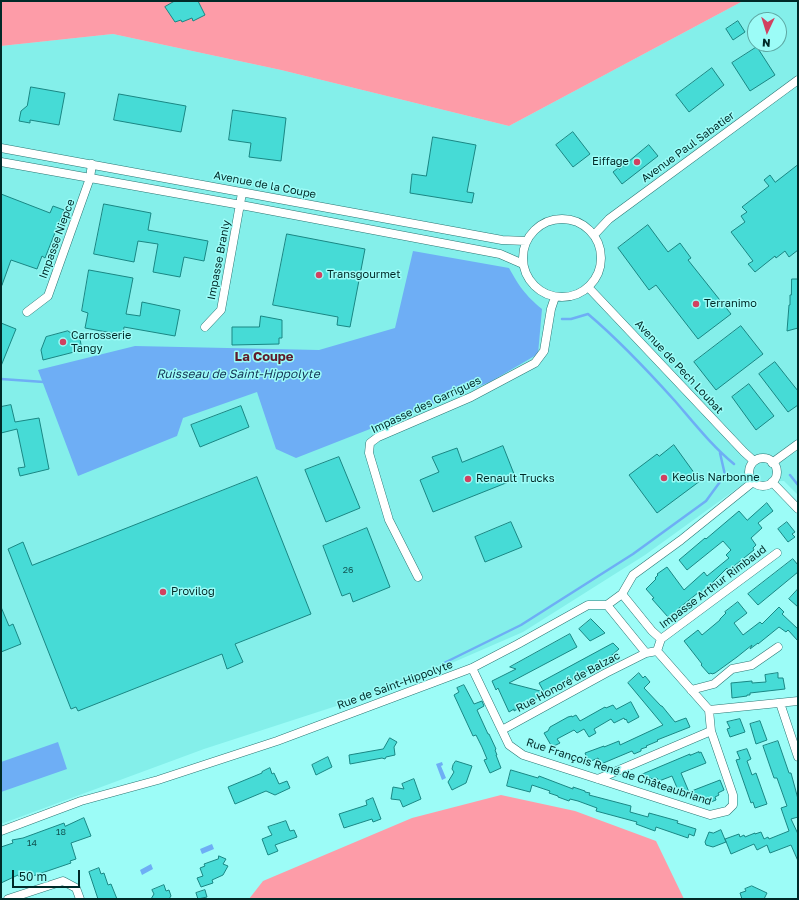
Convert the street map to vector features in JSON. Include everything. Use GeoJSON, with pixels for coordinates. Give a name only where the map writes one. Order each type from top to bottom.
{"type":"FeatureCollection","features":[{"type":"Feature","properties":{"kind":"street","name":"Avenue Paul Sabatier"},"geometry":{"type":"LineString","coordinates":[[594,235],[609,219],[798,80]]}},
{"type":"Feature","properties":{"kind":"street","name":"Avenue de la Coupe"},"geometry":{"type":"LineString","coordinates":[[1,148],[502,240],[526,241]]}},
{"type":"Feature","properties":{"kind":"street"},"geometry":{"type":"LineString","coordinates":[[1,162],[241,205],[500,254],[523,264]]}},
{"type":"Feature","properties":{"kind":"street","name":"Impasse Niepce"},"geometry":{"type":"LineString","coordinates":[[27,312],[48,296],[90,178],[92,164]]}},
{"type":"Feature","properties":{"kind":"street","name":"Impasse Branly"},"geometry":{"type":"LineString","coordinates":[[205,326],[221,310],[242,193]]}},
{"type":"Feature","properties":{"kind":"street"},"geometry":{"type":"LineString","coordinates":[[558,219],[572,220],[584,226],[594,235],[599,245],[600,268],[596,278],[588,287],[578,294],[567,297],[555,297],[543,293],[534,286],[526,276],[523,264],[526,241],[534,230],[545,222],[558,219]]}},
{"type":"Feature","properties":{"kind":"street","name":"Avenue de Pech Loubat"},"geometry":{"type":"LineString","coordinates":[[588,287],[754,461]]}},
{"type":"Feature","properties":{"kind":"street","name":"Impasse des Garrigues"},"geometry":{"type":"LineString","coordinates":[[418,577],[389,520],[369,453],[370,443],[378,437],[471,397],[535,363],[544,351],[551,309],[555,297]]}},
{"type":"Feature","properties":{"kind":"street"},"geometry":{"type":"LineString","coordinates":[[772,463],[798,444]]}},
{"type":"Feature","properties":{"kind":"street"},"geometry":{"type":"LineString","coordinates":[[765,459],[772,463],[776,470],[775,479],[764,486],[756,485],[750,478],[749,469],[754,461],[765,459]]}},
{"type":"Feature","properties":{"kind":"street"},"geometry":{"type":"LineString","coordinates":[[646,653],[606,605],[622,594],[633,575],[681,540],[753,482]]}},
{"type":"Feature","properties":{"kind":"street"},"geometry":{"type":"LineString","coordinates":[[772,482],[798,509]]}},
{"type":"Feature","properties":{"kind":"street","name":"Impasse Arthur Rimbaud"},"geometry":{"type":"LineString","coordinates":[[662,639],[777,553]]}},
{"type":"Feature","properties":{"kind":"street"},"geometry":{"type":"LineString","coordinates":[[622,594],[652,631],[662,639],[657,651],[709,710],[798,700]]}},
{"type":"Feature","properties":{"kind":"street","name":"Rue de Saint-Hippolyte"},"geometry":{"type":"LineString","coordinates":[[1,832],[81,801],[158,780],[277,741],[472,668],[588,605],[606,605]]}},
{"type":"Feature","properties":{"kind":"street"},"geometry":{"type":"LineString","coordinates":[[692,690],[714,684],[732,669],[752,665],[778,647]]}},
{"type":"Feature","properties":{"kind":"street","name":"Rue Honoré de Balzac"},"geometry":{"type":"LineString","coordinates":[[502,730],[606,673],[646,653],[657,651]]}},
{"type":"Feature","properties":{"kind":"street","name":"Rue François René de Châteaubriand"},"geometry":{"type":"LineString","coordinates":[[472,668],[509,745],[523,755],[710,815],[727,811],[733,805],[734,795],[711,731],[709,710]]}},
{"type":"Feature","properties":{"kind":"street"},"geometry":{"type":"LineString","coordinates":[[780,702],[798,757]]}},
{"type":"Feature","properties":{"kind":"street"},"geometry":{"type":"LineString","coordinates":[[598,779],[711,731]]}},
{"type":"Feature","properties":{"kind":"street"},"geometry":{"type":"LineString","coordinates":[[8,899],[63,881],[76,888],[80,899]]}},
{"type":"Feature","properties":{"kind":"shaded area"},"geometry":{"type":"Polygon","coordinates":[[[1,1],[743,1],[509,126],[281,70],[113,34],[1,46],[1,1]]]}},
{"type":"Feature","properties":{"kind":"shaded area"},"geometry":{"type":"Polygon","coordinates":[[[743,1],[798,1],[798,495],[784,481],[746,482],[645,555],[523,632],[401,685],[204,749],[1,824],[1,46],[113,34],[281,70],[509,126],[743,1]]]}},
{"type":"Feature","properties":{"kind":"shaded area"},"geometry":{"type":"Polygon","coordinates":[[[501,795],[575,811],[656,841],[684,899],[249,899],[263,881],[412,818],[501,795]]]}},
{"type":"Feature","properties":{"kind":"water"},"geometry":{"type":"Polygon","coordinates":[[[413,251],[509,268],[523,290],[542,309],[538,354],[490,382],[296,458],[276,449],[257,392],[183,418],[177,436],[78,476],[38,370],[135,346],[319,350],[395,328],[413,251]]]}},
{"type":"Feature","properties":{"kind":"water"},"geometry":{"type":"Polygon","coordinates":[[[58,742],[67,769],[1,792],[1,762],[58,742]]]}},
{"type":"Feature","properties":{"kind":"water"},"geometry":{"type":"Polygon","coordinates":[[[442,762],[443,765],[441,766],[446,778],[442,780],[436,764],[442,762]]]}},
{"type":"Feature","properties":{"kind":"water"},"geometry":{"type":"Polygon","coordinates":[[[212,844],[214,849],[202,854],[200,849],[212,844]]]}},
{"type":"Feature","properties":{"kind":"water"},"geometry":{"type":"Polygon","coordinates":[[[151,864],[153,869],[142,875],[140,870],[151,864]]]}},
{"type":"Feature","properties":{"kind":"building"},"geometry":{"type":"Polygon","coordinates":[[[175,1],[198,1],[205,15],[193,21],[192,18],[182,22],[181,20],[175,22],[165,7],[175,1]]]}},
{"type":"Feature","properties":{"kind":"building"},"geometry":{"type":"Polygon","coordinates":[[[738,21],[745,32],[733,40],[726,29],[738,21]]]}},
{"type":"Feature","properties":{"kind":"building"},"geometry":{"type":"Polygon","coordinates":[[[749,52],[760,52],[775,75],[750,91],[732,63],[749,52]]]}},
{"type":"Feature","properties":{"kind":"building"},"geometry":{"type":"Polygon","coordinates":[[[712,68],[724,85],[689,112],[676,95],[712,68]]]}},
{"type":"Feature","properties":{"kind":"building"},"geometry":{"type":"Polygon","coordinates":[[[31,87],[65,93],[59,125],[30,120],[30,123],[19,121],[21,111],[27,106],[31,87]]]}},
{"type":"Feature","properties":{"kind":"building"},"geometry":{"type":"Polygon","coordinates":[[[119,94],[186,106],[181,132],[114,120],[119,94]]]}},
{"type":"Feature","properties":{"kind":"building"},"geometry":{"type":"Polygon","coordinates":[[[233,110],[286,118],[281,161],[249,157],[251,143],[229,140],[233,110]]]}},
{"type":"Feature","properties":{"kind":"building"},"geometry":{"type":"Polygon","coordinates":[[[573,132],[590,154],[573,167],[556,145],[573,132]]]}},
{"type":"Feature","properties":{"kind":"building"},"geometry":{"type":"Polygon","coordinates":[[[433,137],[476,145],[467,192],[474,193],[472,203],[410,193],[412,174],[426,176],[433,137]]]}},
{"type":"Feature","properties":{"kind":"building"},"geometry":{"type":"Polygon","coordinates":[[[649,145],[658,156],[622,184],[613,172],[618,168],[619,169],[649,145]]]}},
{"type":"Feature","properties":{"kind":"building"},"geometry":{"type":"Polygon","coordinates":[[[798,165],[798,250],[789,257],[785,251],[776,258],[775,256],[755,272],[748,264],[753,261],[731,232],[745,222],[741,216],[747,212],[742,207],[769,186],[764,180],[770,175],[775,182],[798,165]]]}},
{"type":"Feature","properties":{"kind":"building"},"geometry":{"type":"Polygon","coordinates":[[[1,194],[50,213],[53,206],[64,210],[45,258],[42,256],[37,269],[11,260],[2,285],[1,194]]]}},
{"type":"Feature","properties":{"kind":"building"},"geometry":{"type":"Polygon","coordinates":[[[104,204],[151,213],[148,230],[208,241],[204,261],[184,257],[180,277],[153,272],[158,244],[138,241],[134,262],[94,254],[104,204]]]}},
{"type":"Feature","properties":{"kind":"building"},"geometry":{"type":"Polygon","coordinates":[[[648,225],[668,252],[680,243],[691,258],[688,260],[731,314],[698,339],[656,285],[649,290],[618,248],[648,225]]]}},
{"type":"Feature","properties":{"kind":"building"},"geometry":{"type":"Polygon","coordinates":[[[287,234],[365,249],[350,327],[337,325],[338,317],[273,305],[287,234]]]}},
{"type":"Feature","properties":{"kind":"building"},"geometry":{"type":"Polygon","coordinates":[[[89,270],[133,278],[126,314],[140,316],[142,302],[180,310],[175,336],[124,327],[123,335],[85,328],[88,313],[82,311],[89,270]]]}},
{"type":"Feature","properties":{"kind":"building"},"geometry":{"type":"Polygon","coordinates":[[[792,279],[798,279],[798,328],[787,331],[791,295],[792,279]]]}},
{"type":"Feature","properties":{"kind":"building"},"geometry":{"type":"Polygon","coordinates":[[[261,316],[282,320],[282,338],[279,338],[279,344],[232,345],[232,327],[259,327],[261,316]]]}},
{"type":"Feature","properties":{"kind":"building"},"geometry":{"type":"Polygon","coordinates":[[[1,323],[16,329],[1,366],[1,323]]]}},
{"type":"Feature","properties":{"kind":"building"},"geometry":{"type":"Polygon","coordinates":[[[741,326],[763,354],[716,390],[694,362],[741,326]]]}},
{"type":"Feature","properties":{"kind":"building"},"geometry":{"type":"Polygon","coordinates":[[[68,331],[80,339],[82,350],[43,360],[41,350],[46,337],[68,331]]]}},
{"type":"Feature","properties":{"kind":"building"},"geometry":{"type":"Polygon","coordinates":[[[775,362],[798,391],[798,405],[788,412],[759,374],[775,362]]]}},
{"type":"Feature","properties":{"kind":"building"},"geometry":{"type":"Polygon","coordinates":[[[749,384],[774,416],[756,430],[732,397],[749,384]]]}},
{"type":"Feature","properties":{"kind":"building"},"geometry":{"type":"Polygon","coordinates":[[[11,405],[15,422],[39,418],[49,469],[20,476],[18,468],[25,467],[17,429],[1,433],[1,407],[11,405]]]}},
{"type":"Feature","properties":{"kind":"building"},"geometry":{"type":"Polygon","coordinates":[[[241,406],[249,427],[200,447],[191,425],[241,406]]]}},
{"type":"Feature","properties":{"kind":"building","name":"Keolis Narbonne"},"geometry":{"type":"Polygon","coordinates":[[[674,445],[700,481],[657,513],[629,475],[657,454],[659,456],[674,445]]]}},
{"type":"Feature","properties":{"kind":"building","name":"Renault Trucks"},"geometry":{"type":"Polygon","coordinates":[[[503,446],[516,479],[433,512],[420,480],[439,472],[432,457],[457,448],[462,462],[503,446]]]}},
{"type":"Feature","properties":{"kind":"building"},"geometry":{"type":"Polygon","coordinates":[[[339,457],[360,508],[326,522],[305,470],[339,457]]]}},
{"type":"Feature","properties":{"kind":"building","name":"Provilog"},"geometry":{"type":"Polygon","coordinates":[[[257,477],[311,614],[235,644],[243,662],[227,669],[222,654],[78,711],[76,707],[71,709],[8,549],[23,542],[32,565],[257,477]]]}},
{"type":"Feature","properties":{"kind":"building"},"geometry":{"type":"Polygon","coordinates":[[[767,503],[773,511],[758,523],[762,528],[751,538],[756,545],[753,548],[754,550],[729,570],[727,568],[709,586],[700,593],[699,592],[678,609],[679,610],[668,617],[652,599],[654,598],[646,589],[656,579],[657,574],[667,567],[684,590],[704,572],[707,576],[729,558],[726,555],[731,550],[723,541],[687,570],[679,560],[739,511],[747,520],[767,503]]]}},
{"type":"Feature","properties":{"kind":"building"},"geometry":{"type":"Polygon","coordinates":[[[511,522],[522,547],[485,562],[475,537],[511,522]]]}},
{"type":"Feature","properties":{"kind":"building"},"geometry":{"type":"Polygon","coordinates":[[[787,522],[795,532],[792,534],[795,537],[788,542],[778,529],[787,522]]]}},
{"type":"Feature","properties":{"kind":"building"},"geometry":{"type":"Polygon","coordinates":[[[367,528],[390,587],[353,602],[350,593],[342,596],[323,546],[367,528]]]}},
{"type":"Feature","properties":{"kind":"building"},"geometry":{"type":"Polygon","coordinates":[[[793,559],[798,565],[798,572],[758,605],[748,594],[793,559]]]}},
{"type":"Feature","properties":{"kind":"building"},"geometry":{"type":"Polygon","coordinates":[[[798,589],[798,607],[789,599],[798,589]]]}},
{"type":"Feature","properties":{"kind":"building"},"geometry":{"type":"Polygon","coordinates":[[[738,602],[747,613],[734,623],[743,635],[760,622],[762,624],[779,607],[784,612],[782,614],[798,629],[798,641],[788,630],[786,632],[779,627],[758,644],[750,649],[752,645],[715,673],[709,674],[684,641],[698,630],[702,635],[720,620],[726,613],[725,612],[738,602]]]}},
{"type":"Feature","properties":{"kind":"building"},"geometry":{"type":"Polygon","coordinates":[[[1,607],[9,626],[13,624],[21,644],[1,652],[1,607]]]}},
{"type":"Feature","properties":{"kind":"building"},"geometry":{"type":"Polygon","coordinates":[[[591,619],[605,633],[590,641],[579,629],[591,619]]]}},
{"type":"Feature","properties":{"kind":"building"},"geometry":{"type":"Polygon","coordinates":[[[570,634],[577,647],[509,683],[544,692],[539,683],[613,643],[619,649],[606,660],[584,673],[514,711],[514,709],[509,712],[498,688],[496,690],[492,681],[516,669],[510,667],[570,634]]]}},
{"type":"Feature","properties":{"kind":"building"},"geometry":{"type":"Polygon","coordinates":[[[639,673],[643,678],[645,676],[650,682],[644,688],[675,722],[686,718],[690,727],[657,740],[658,741],[646,746],[647,747],[634,754],[632,751],[601,764],[598,758],[589,762],[585,753],[619,741],[620,745],[663,725],[628,683],[639,673]]]}},
{"type":"Feature","properties":{"kind":"building"},"geometry":{"type":"Polygon","coordinates":[[[778,673],[778,678],[783,678],[785,689],[750,693],[750,695],[747,696],[732,698],[731,683],[752,681],[752,683],[766,682],[765,675],[778,673]]]}},
{"type":"Feature","properties":{"kind":"building"},"geometry":{"type":"Polygon","coordinates":[[[464,685],[474,704],[482,701],[484,706],[477,710],[496,749],[496,755],[501,768],[490,773],[484,760],[487,759],[482,747],[476,735],[473,736],[454,695],[459,692],[457,688],[464,685]]]}},
{"type":"Feature","properties":{"kind":"building"},"geometry":{"type":"Polygon","coordinates":[[[631,702],[639,717],[628,723],[624,718],[614,723],[611,719],[594,729],[596,733],[589,737],[584,729],[577,733],[574,730],[557,739],[560,743],[552,747],[544,733],[548,731],[550,727],[568,717],[576,715],[580,721],[605,707],[606,708],[613,705],[616,709],[631,702]]]}},
{"type":"Feature","properties":{"kind":"building"},"geometry":{"type":"Polygon","coordinates":[[[740,719],[745,732],[730,737],[727,729],[730,728],[727,722],[740,719]]]}},
{"type":"Feature","properties":{"kind":"building"},"geometry":{"type":"Polygon","coordinates":[[[760,721],[767,740],[756,744],[750,724],[760,721]]]}},
{"type":"Feature","properties":{"kind":"building"},"geometry":{"type":"Polygon","coordinates":[[[390,738],[397,742],[394,747],[395,755],[386,757],[385,759],[382,758],[350,764],[349,755],[383,749],[390,738]]]}},
{"type":"Feature","properties":{"kind":"building"},"geometry":{"type":"Polygon","coordinates":[[[778,741],[789,773],[791,773],[798,799],[798,817],[791,819],[798,834],[798,861],[791,845],[770,853],[767,845],[757,850],[754,844],[731,854],[725,839],[739,834],[740,837],[744,835],[745,837],[761,832],[764,839],[768,837],[769,839],[789,831],[781,808],[787,806],[777,778],[774,778],[763,746],[778,741]]]}},
{"type":"Feature","properties":{"kind":"building"},"geometry":{"type":"Polygon","coordinates":[[[747,749],[751,759],[747,761],[752,775],[756,773],[767,804],[755,808],[753,802],[751,803],[736,760],[740,759],[737,752],[747,749]]]}},
{"type":"Feature","properties":{"kind":"building"},"geometry":{"type":"Polygon","coordinates":[[[701,752],[706,763],[681,773],[689,792],[720,780],[724,790],[718,793],[719,795],[715,797],[716,800],[706,804],[705,802],[702,803],[699,798],[693,801],[690,794],[681,797],[672,776],[659,781],[657,778],[653,779],[640,775],[690,754],[701,752]]]}},
{"type":"Feature","properties":{"kind":"building"},"geometry":{"type":"Polygon","coordinates":[[[328,757],[332,767],[316,775],[312,765],[328,757]]]}},
{"type":"Feature","properties":{"kind":"building"},"geometry":{"type":"Polygon","coordinates":[[[456,761],[472,766],[466,783],[452,790],[448,782],[454,772],[452,769],[456,761]]]}},
{"type":"Feature","properties":{"kind":"building"},"geometry":{"type":"Polygon","coordinates":[[[270,768],[279,784],[287,781],[290,788],[275,795],[266,791],[235,804],[228,787],[262,773],[270,768]]]}},
{"type":"Feature","properties":{"kind":"building"},"geometry":{"type":"Polygon","coordinates":[[[511,770],[538,778],[539,776],[573,789],[573,787],[585,791],[590,793],[589,795],[631,806],[630,812],[648,817],[649,813],[678,821],[677,823],[696,829],[694,836],[689,834],[688,838],[656,827],[655,831],[636,824],[637,822],[596,811],[597,808],[578,801],[570,799],[569,801],[558,797],[549,793],[550,791],[532,785],[530,792],[507,786],[511,770]]]}},
{"type":"Feature","properties":{"kind":"building"},"geometry":{"type":"Polygon","coordinates":[[[414,779],[421,799],[403,807],[400,800],[391,799],[393,787],[404,789],[402,784],[414,779]]]}},
{"type":"Feature","properties":{"kind":"building"},"geometry":{"type":"Polygon","coordinates":[[[373,798],[381,819],[373,822],[372,819],[344,828],[339,814],[367,805],[366,801],[373,798]]]}},
{"type":"Feature","properties":{"kind":"building"},"geometry":{"type":"Polygon","coordinates":[[[84,818],[91,836],[71,843],[76,859],[70,861],[71,863],[24,879],[23,876],[19,877],[18,875],[1,883],[1,847],[13,843],[12,840],[23,838],[64,823],[65,826],[84,818]]]}},
{"type":"Feature","properties":{"kind":"building"},"geometry":{"type":"Polygon","coordinates":[[[286,821],[290,831],[294,830],[297,837],[275,845],[278,851],[268,855],[262,839],[272,835],[268,827],[286,821]]]}},
{"type":"Feature","properties":{"kind":"building"},"geometry":{"type":"Polygon","coordinates":[[[721,830],[726,842],[713,847],[706,845],[705,842],[709,832],[713,833],[721,830]]]}},
{"type":"Feature","properties":{"kind":"building"},"geometry":{"type":"Polygon","coordinates":[[[219,856],[226,859],[223,864],[228,866],[223,875],[212,880],[213,883],[201,887],[197,878],[203,876],[200,868],[205,866],[204,864],[218,859],[219,856]]]}},
{"type":"Feature","properties":{"kind":"building"},"geometry":{"type":"Polygon","coordinates":[[[99,868],[101,874],[104,873],[108,885],[111,884],[117,899],[98,899],[89,872],[99,868]]]}},
{"type":"Feature","properties":{"kind":"building"},"geometry":{"type":"Polygon","coordinates":[[[164,885],[166,891],[169,890],[171,896],[169,899],[151,899],[154,894],[152,890],[164,885]]]}},
{"type":"Feature","properties":{"kind":"building"},"geometry":{"type":"Polygon","coordinates":[[[752,886],[767,893],[764,899],[742,899],[740,893],[746,891],[745,889],[752,886]]]}},
{"type":"Feature","properties":{"kind":"building"},"geometry":{"type":"Polygon","coordinates":[[[205,890],[207,897],[198,899],[196,893],[205,890]]]}},
{"type":"Feature","properties":{"kind":"waterway"},"geometry":{"type":"LineString","coordinates":[[562,319],[571,319],[588,314],[633,356],[696,426],[734,464]]}},
{"type":"Feature","properties":{"kind":"waterway","name":"Ruisseau de Saint-Hippolyte"},"geometry":{"type":"LineString","coordinates":[[1,379],[44,382]]}},
{"type":"Feature","properties":{"kind":"waterway"},"geometry":{"type":"LineString","coordinates":[[442,664],[521,625],[633,554],[706,501],[725,475],[720,453]]}},
{"type":"Feature","properties":{"kind":"waterway"},"geometry":{"type":"LineString","coordinates":[[790,475],[798,485]]}},
{"type":"Feature","properties":{"kind":"place","name":"Eiffage"},"geometry":{"type":"Point","coordinates":[637,162]}},
{"type":"Feature","properties":{"kind":"place","name":"Transgourmet"},"geometry":{"type":"Point","coordinates":[319,275]}},
{"type":"Feature","properties":{"kind":"place","name":"Terranimo"},"geometry":{"type":"Point","coordinates":[696,304]}},
{"type":"Feature","properties":{"kind":"place","name":"Carrosserie Tangy"},"geometry":{"type":"Point","coordinates":[63,342]}},
{"type":"Feature","properties":{"kind":"place","name":"Keolis Narbonne"},"geometry":{"type":"Point","coordinates":[664,478]}},
{"type":"Feature","properties":{"kind":"place","name":"Renault Trucks"},"geometry":{"type":"Point","coordinates":[468,479]}},
{"type":"Feature","properties":{"kind":"place","name":"Provilog"},"geometry":{"type":"Point","coordinates":[163,592]}},
{"type":"Feature","properties":{"kind":"district","name":"La Coupe"},"geometry":{"type":"Point","coordinates":[264,357]}}]}
